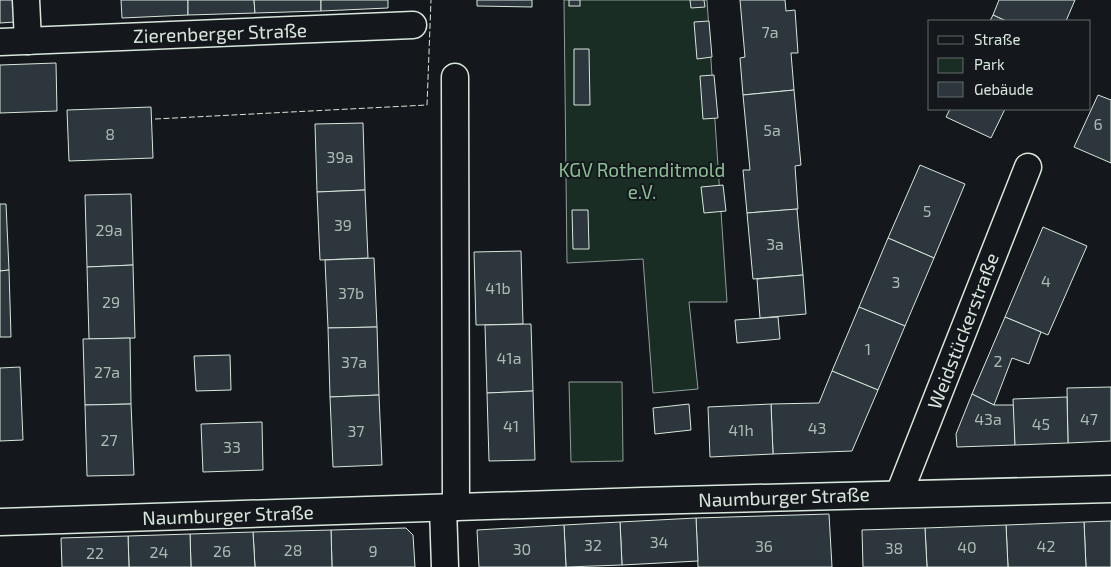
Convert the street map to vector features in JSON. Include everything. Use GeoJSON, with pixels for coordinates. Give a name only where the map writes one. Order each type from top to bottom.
{"type":"FeatureCollection","features":[{"type":"Feature","properties":{"kind":"street"},"geometry":{"type":"LineString","coordinates":[[26,0],[28,41]]}},
{"type":"Feature","properties":{"kind":"street","name":"Zierenberger Straße"},"geometry":{"type":"LineString","coordinates":[[0,42],[412,25]]}},
{"type":"Feature","properties":{"kind":"street"},"geometry":{"type":"LineString","coordinates":[[445,567],[450,508],[455,77]]}},
{"type":"Feature","properties":{"kind":"street","name":"Weidstückerstraße"},"geometry":{"type":"LineString","coordinates":[[899,494],[1028,167]]}},
{"type":"Feature","properties":{"kind":"street","name":"Naumburger Straße"},"geometry":{"type":"LineString","coordinates":[[0,522],[1111,488]]}},
{"type":"Feature","properties":{"kind":"green space","name":"KGV Rothenditmold e.V."},"geometry":{"type":"Polygon","coordinates":[[[564,0],[707,0],[727,302],[689,302],[698,389],[653,393],[643,259],[567,263],[564,0]]]}},
{"type":"Feature","properties":{"kind":"green space"},"geometry":{"type":"Polygon","coordinates":[[[569,382],[622,382],[623,461],[571,462],[569,382]]]}},
{"type":"Feature","properties":{"kind":"building"},"geometry":{"type":"Polygon","coordinates":[[[0,0],[14,0],[15,22],[0,23],[0,0]]]}},
{"type":"Feature","properties":{"kind":"building"},"geometry":{"type":"Polygon","coordinates":[[[121,0],[188,0],[188,15],[122,18],[121,0]]]}},
{"type":"Feature","properties":{"kind":"building"},"geometry":{"type":"Polygon","coordinates":[[[188,0],[254,0],[255,13],[188,15],[188,0]]]}},
{"type":"Feature","properties":{"kind":"building"},"geometry":{"type":"Polygon","coordinates":[[[254,0],[321,0],[321,11],[255,13],[254,0]]]}},
{"type":"Feature","properties":{"kind":"building"},"geometry":{"type":"Polygon","coordinates":[[[321,0],[388,0],[388,8],[321,11],[321,0]]]}},
{"type":"Feature","properties":{"kind":"building"},"geometry":{"type":"Polygon","coordinates":[[[477,0],[532,0],[532,7],[477,6],[477,0]]]}},
{"type":"Feature","properties":{"kind":"building"},"geometry":{"type":"Polygon","coordinates":[[[569,0],[580,0],[580,6],[569,6],[569,0]]]}},
{"type":"Feature","properties":{"kind":"building"},"geometry":{"type":"Polygon","coordinates":[[[690,0],[704,0],[705,7],[691,8],[690,0]]]}},
{"type":"Feature","properties":{"kind":"building"},"geometry":{"type":"Polygon","coordinates":[[[740,0],[785,0],[786,11],[795,10],[798,53],[791,53],[794,90],[743,95],[740,58],[745,57],[740,0]]]}},
{"type":"Feature","properties":{"kind":"building"},"geometry":{"type":"Polygon","coordinates":[[[999,0],[1075,0],[1066,20],[1004,20],[993,15],[999,0]]]}},
{"type":"Feature","properties":{"kind":"building"},"geometry":{"type":"Polygon","coordinates":[[[993,15],[1004,20],[990,20],[993,15]]]}},
{"type":"Feature","properties":{"kind":"building"},"geometry":{"type":"Polygon","coordinates":[[[709,21],[712,57],[697,59],[694,22],[709,21]]]}},
{"type":"Feature","properties":{"kind":"building"},"geometry":{"type":"Polygon","coordinates":[[[574,49],[589,49],[590,105],[574,105],[574,49]]]}},
{"type":"Feature","properties":{"kind":"building"},"geometry":{"type":"Polygon","coordinates":[[[56,63],[57,111],[0,113],[0,65],[56,63]]]}},
{"type":"Feature","properties":{"kind":"building"},"geometry":{"type":"Polygon","coordinates":[[[714,75],[718,118],[703,119],[700,76],[714,75]]]}},
{"type":"Feature","properties":{"kind":"building"},"geometry":{"type":"Polygon","coordinates":[[[794,90],[801,165],[795,166],[798,209],[747,213],[743,170],[750,170],[743,95],[794,90]]]}},
{"type":"Feature","properties":{"kind":"building"},"geometry":{"type":"Polygon","coordinates":[[[1098,95],[1111,100],[1111,163],[1074,147],[1098,95]]]}},
{"type":"Feature","properties":{"kind":"building"},"geometry":{"type":"Polygon","coordinates":[[[151,107],[153,158],[69,161],[67,110],[151,107]]]}},
{"type":"Feature","properties":{"kind":"building"},"geometry":{"type":"Polygon","coordinates":[[[950,110],[1005,110],[991,138],[946,117],[950,110]]]}},
{"type":"Feature","properties":{"kind":"building"},"geometry":{"type":"Polygon","coordinates":[[[363,123],[365,190],[317,192],[315,124],[363,123]]]}},
{"type":"Feature","properties":{"kind":"building"},"geometry":{"type":"Polygon","coordinates":[[[920,165],[965,184],[934,258],[888,238],[920,165]]]}},
{"type":"Feature","properties":{"kind":"building"},"geometry":{"type":"Polygon","coordinates":[[[723,185],[726,211],[704,213],[701,187],[723,185]]]}},
{"type":"Feature","properties":{"kind":"building"},"geometry":{"type":"Polygon","coordinates":[[[365,190],[368,258],[320,260],[317,192],[365,190]]]}},
{"type":"Feature","properties":{"kind":"building"},"geometry":{"type":"Polygon","coordinates":[[[131,194],[133,265],[87,267],[85,195],[131,194]]]}},
{"type":"Feature","properties":{"kind":"building"},"geometry":{"type":"Polygon","coordinates":[[[0,204],[6,204],[9,270],[0,271],[0,204]]]}},
{"type":"Feature","properties":{"kind":"building"},"geometry":{"type":"Polygon","coordinates":[[[797,209],[803,275],[753,279],[747,213],[797,209]]]}},
{"type":"Feature","properties":{"kind":"building"},"geometry":{"type":"Polygon","coordinates":[[[572,210],[588,210],[589,249],[573,249],[572,210]]]}},
{"type":"Feature","properties":{"kind":"building"},"geometry":{"type":"Polygon","coordinates":[[[1043,227],[1087,246],[1048,335],[1005,317],[1043,227]]]}},
{"type":"Feature","properties":{"kind":"building"},"geometry":{"type":"Polygon","coordinates":[[[888,238],[934,258],[905,326],[859,307],[888,238]]]}},
{"type":"Feature","properties":{"kind":"building"},"geometry":{"type":"Polygon","coordinates":[[[521,251],[523,324],[476,325],[474,252],[521,251]]]}},
{"type":"Feature","properties":{"kind":"building"},"geometry":{"type":"Polygon","coordinates":[[[374,258],[377,327],[328,328],[325,260],[374,258]]]}},
{"type":"Feature","properties":{"kind":"building"},"geometry":{"type":"Polygon","coordinates":[[[133,265],[135,338],[89,339],[87,267],[133,265]]]}},
{"type":"Feature","properties":{"kind":"building"},"geometry":{"type":"Polygon","coordinates":[[[9,270],[11,337],[0,337],[0,271],[9,270]]]}},
{"type":"Feature","properties":{"kind":"building"},"geometry":{"type":"Polygon","coordinates":[[[803,275],[806,314],[760,318],[757,279],[803,275]]]}},
{"type":"Feature","properties":{"kind":"building"},"geometry":{"type":"Polygon","coordinates":[[[859,307],[905,326],[878,390],[832,371],[859,307]]]}},
{"type":"Feature","properties":{"kind":"building"},"geometry":{"type":"Polygon","coordinates":[[[778,317],[780,339],[737,343],[735,320],[778,317]]]}},
{"type":"Feature","properties":{"kind":"building"},"geometry":{"type":"Polygon","coordinates":[[[1005,317],[1041,332],[1029,364],[1012,358],[994,405],[972,394],[1005,317]]]}},
{"type":"Feature","properties":{"kind":"building"},"geometry":{"type":"Polygon","coordinates":[[[531,324],[533,391],[487,393],[485,325],[531,324]]]}},
{"type":"Feature","properties":{"kind":"building"},"geometry":{"type":"Polygon","coordinates":[[[377,327],[379,395],[330,397],[328,328],[377,327]]]}},
{"type":"Feature","properties":{"kind":"building"},"geometry":{"type":"Polygon","coordinates":[[[130,338],[131,404],[85,405],[83,339],[130,338]]]}},
{"type":"Feature","properties":{"kind":"building"},"geometry":{"type":"Polygon","coordinates":[[[230,355],[231,390],[196,391],[194,356],[230,355]]]}},
{"type":"Feature","properties":{"kind":"building"},"geometry":{"type":"Polygon","coordinates":[[[20,367],[23,440],[0,441],[0,368],[20,367]]]}},
{"type":"Feature","properties":{"kind":"building"},"geometry":{"type":"Polygon","coordinates":[[[832,371],[878,390],[852,451],[773,454],[771,404],[819,403],[832,371]]]}},
{"type":"Feature","properties":{"kind":"building"},"geometry":{"type":"Polygon","coordinates":[[[1111,387],[1111,441],[1068,443],[1067,388],[1111,387]]]}},
{"type":"Feature","properties":{"kind":"building"},"geometry":{"type":"Polygon","coordinates":[[[533,391],[535,460],[489,461],[487,393],[533,391]]]}},
{"type":"Feature","properties":{"kind":"building"},"geometry":{"type":"Polygon","coordinates":[[[972,394],[994,405],[1014,405],[1015,445],[957,447],[956,434],[972,394]]]}},
{"type":"Feature","properties":{"kind":"building"},"geometry":{"type":"Polygon","coordinates":[[[379,395],[382,465],[333,467],[330,397],[379,395]]]}},
{"type":"Feature","properties":{"kind":"building"},"geometry":{"type":"Polygon","coordinates":[[[1067,397],[1068,443],[1015,445],[1013,399],[1067,397]]]}},
{"type":"Feature","properties":{"kind":"building"},"geometry":{"type":"Polygon","coordinates":[[[131,404],[134,475],[87,476],[85,405],[131,404]]]}},
{"type":"Feature","properties":{"kind":"building"},"geometry":{"type":"Polygon","coordinates":[[[689,404],[691,430],[655,434],[653,408],[689,404]]]}},
{"type":"Feature","properties":{"kind":"building"},"geometry":{"type":"Polygon","coordinates":[[[771,404],[773,454],[710,457],[708,407],[771,404]]]}},
{"type":"Feature","properties":{"kind":"building"},"geometry":{"type":"Polygon","coordinates":[[[262,422],[263,470],[203,472],[201,424],[262,422]]]}},
{"type":"Feature","properties":{"kind":"building"},"geometry":{"type":"Polygon","coordinates":[[[829,514],[832,567],[698,567],[696,518],[829,514]]]}},
{"type":"Feature","properties":{"kind":"building"},"geometry":{"type":"Polygon","coordinates":[[[696,518],[698,561],[622,565],[620,522],[696,518]]]}},
{"type":"Feature","properties":{"kind":"building"},"geometry":{"type":"Polygon","coordinates":[[[1111,521],[1111,567],[1086,567],[1084,522],[1111,521]]]}},
{"type":"Feature","properties":{"kind":"building"},"geometry":{"type":"Polygon","coordinates":[[[620,522],[622,565],[566,567],[564,525],[620,522]]]}},
{"type":"Feature","properties":{"kind":"building"},"geometry":{"type":"Polygon","coordinates":[[[1084,522],[1086,567],[1008,567],[1006,525],[1084,522]]]}},
{"type":"Feature","properties":{"kind":"building"},"geometry":{"type":"Polygon","coordinates":[[[564,525],[566,567],[479,567],[477,530],[564,525]]]}},
{"type":"Feature","properties":{"kind":"building"},"geometry":{"type":"Polygon","coordinates":[[[1006,525],[1008,567],[927,567],[925,528],[1006,525]]]}},
{"type":"Feature","properties":{"kind":"building"},"geometry":{"type":"Polygon","coordinates":[[[406,528],[413,535],[415,567],[332,567],[331,530],[406,528]]]}},
{"type":"Feature","properties":{"kind":"building"},"geometry":{"type":"Polygon","coordinates":[[[925,528],[927,567],[863,567],[862,530],[925,528]]]}},
{"type":"Feature","properties":{"kind":"building"},"geometry":{"type":"Polygon","coordinates":[[[331,530],[332,567],[255,567],[253,532],[331,530]]]}},
{"type":"Feature","properties":{"kind":"building"},"geometry":{"type":"Polygon","coordinates":[[[253,532],[255,567],[191,567],[190,534],[253,532]]]}},
{"type":"Feature","properties":{"kind":"building"},"geometry":{"type":"Polygon","coordinates":[[[190,534],[191,567],[129,567],[128,536],[190,534]]]}},
{"type":"Feature","properties":{"kind":"building"},"geometry":{"type":"Polygon","coordinates":[[[128,536],[129,567],[62,567],[61,538],[128,536]]]}},
{"type":"Feature","properties":{"kind":"fence"},"geometry":{"type":"LineString","coordinates":[[155,119],[427,105],[431,0]]}}]}
